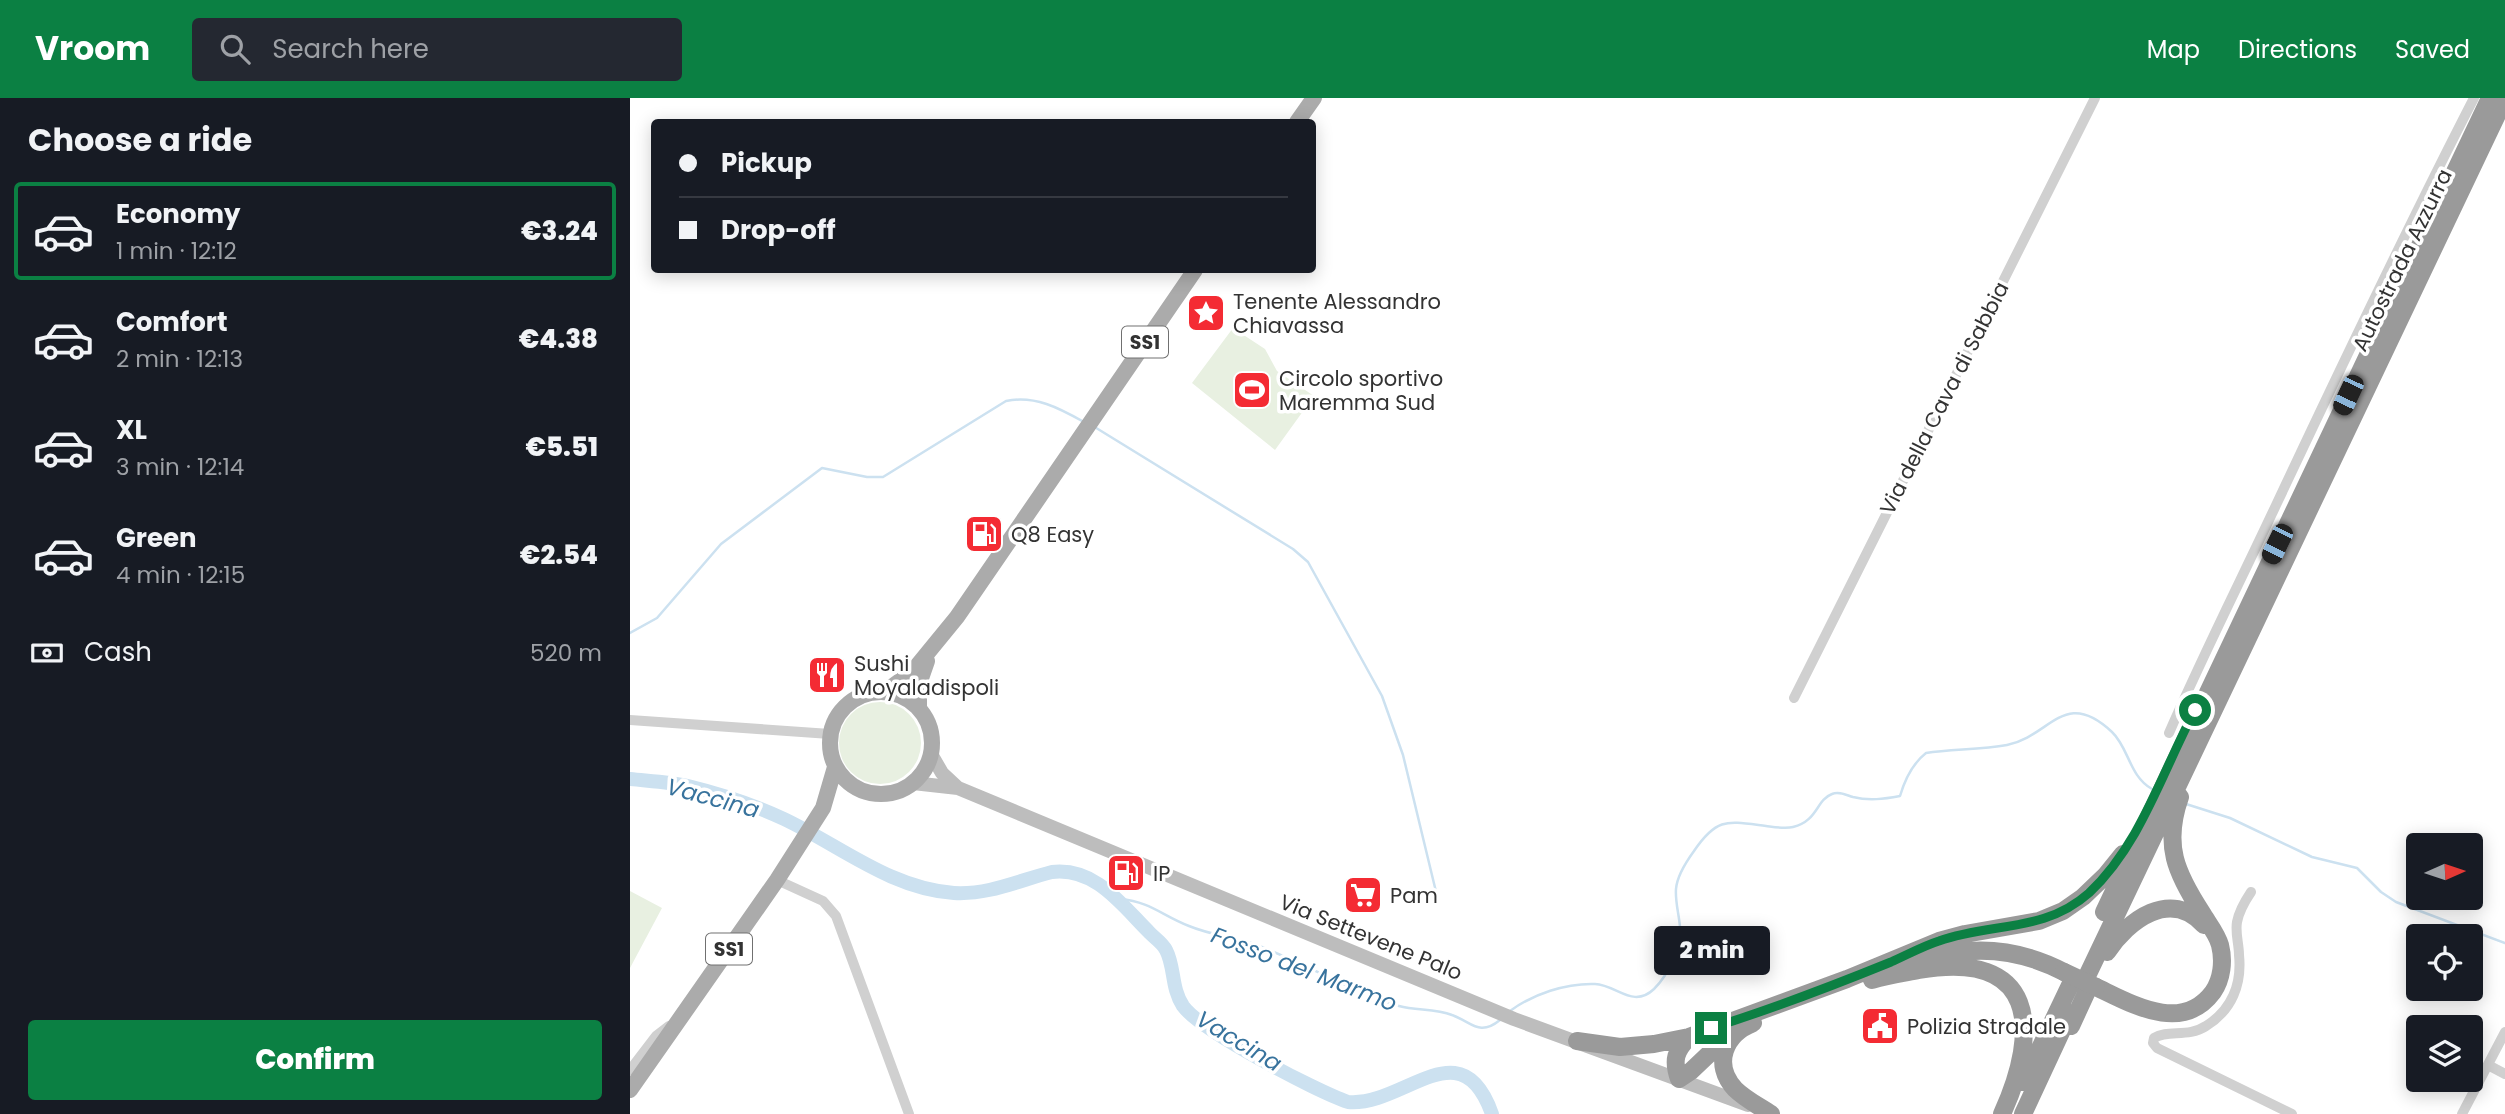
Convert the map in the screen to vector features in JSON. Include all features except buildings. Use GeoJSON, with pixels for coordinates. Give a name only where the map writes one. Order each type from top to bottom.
{"type":"FeatureCollection","features":[{"type":"Feature","properties":{"kind":"highway","name":"Autostrada Azzurra"},"geometry":{"type":"LineString","coordinates":[[2212,696],[2490,98]]}},
{"type":"Feature","properties":{"kind":"highway","name":"Autostrada Azzurra"},"geometry":{"type":"LineString","coordinates":[[2212,696],[2505,98]]}},
{"type":"Feature","properties":{"kind":"highway"},"geometry":{"type":"LineString","coordinates":[[2025,1114],[2166,795],[2191,717],[2212,696]]}},
{"type":"Feature","properties":{"kind":"highway"},"geometry":{"type":"LineString","coordinates":[[1577,1041],[1631,1046],[1689,1037],[1945,939],[2031,924],[2067,909],[2087,894],[2117,863],[2166,795],[2213,725],[2212,696]]}},
{"type":"Feature","properties":{"kind":"highway"},"geometry":{"type":"LineString","coordinates":[[1895,960],[1961,947],[1992,946],[2026,952],[2136,1006],[2168,1014],[2185,1012],[2198,1006],[2217,985],[2222,963],[2219,942],[2188,891],[2175,863],[2166,795]]}},
{"type":"Feature","properties":{"kind":"highway"},"geometry":{"type":"LineString","coordinates":[[1689,1037],[1675,1053],[1674,1063],[1679,1079],[1721,1040],[1740,1028],[1941,954],[1979,950],[2019,954],[2084,979],[2156,1009],[2187,1007],[2204,996],[2214,979],[2219,960],[2214,941],[2201,922],[2190,914],[2170,909],[2152,912],[2136,920],[2120,934],[2084,979],[2008,1114]]}},
{"type":"Feature","properties":{"kind":"highway"},"geometry":{"type":"LineString","coordinates":[[1883,976],[1930,968],[1966,966],[1980,968],[1998,976],[2011,988],[2023,1016],[2024,1043],[2017,1078],[2002,1114]]}},
{"type":"Feature","properties":{"kind":"highway"},"geometry":{"type":"LineString","coordinates":[[1740,1028],[1726,1048],[1725,1071],[1738,1092],[1772,1114]]}},
{"type":"Feature","properties":{"kind":"main road"},"geometry":{"type":"LineString","coordinates":[[1299,119],[1314,98]]}},
{"type":"Feature","properties":{"kind":"main road","name":"SS1"},"geometry":{"type":"LineString","coordinates":[[630,1090],[824,808],[835,767],[830,751],[830,734],[839,714],[856,698],[885,692],[905,679],[933,649],[1193,273]]}},
{"type":"Feature","properties":{"kind":"main road","name":"SS1"},"geometry":{"type":"LineString","coordinates":[[931,754],[930,730],[919,709],[920,676],[933,649]]}},
{"type":"Feature","properties":{"kind":"main road"},"geometry":{"type":"LineString","coordinates":[[885,692],[909,700],[919,709]]}},
{"type":"Feature","properties":{"kind":"main road"},"geometry":{"type":"LineString","coordinates":[[824,808],[845,796],[892,793],[913,783],[924,770],[931,754]]}},
{"type":"Feature","properties":{"kind":"main road","name":"Via Settevene Palo"},"geometry":{"type":"LineString","coordinates":[[931,754],[943,774],[958,788]]}},
{"type":"Feature","properties":{"kind":"main road"},"geometry":{"type":"LineString","coordinates":[[835,767],[855,788],[868,793]]}},
{"type":"Feature","properties":{"kind":"main road","name":"Via Settevene Palo"},"geometry":{"type":"LineString","coordinates":[[913,783],[958,788],[1496,1012],[1772,1114]]}},
{"type":"Feature","properties":{"kind":"street","name":"Via della Cava di Sabbia"},"geometry":{"type":"LineString","coordinates":[[1794,698],[2095,98]]}},
{"type":"Feature","properties":{"kind":"street"},"geometry":{"type":"LineString","coordinates":[[2169,733],[2210,639],[2256,549],[2394,255],[2474,98]]}},
{"type":"Feature","properties":{"kind":"street"},"geometry":{"type":"LineString","coordinates":[[630,720],[830,734]]}},
{"type":"Feature","properties":{"kind":"street"},"geometry":{"type":"LineString","coordinates":[[777,880],[818,898],[834,911],[909,1114]]}},
{"type":"Feature","properties":{"kind":"street"},"geometry":{"type":"LineString","coordinates":[[2250,891],[2237,922],[2240,974],[2231,1001],[2217,1018],[2204,1027],[2188,1034],[2159,1035],[2152,1043],[2157,1048],[2292,1114]]}},
{"type":"Feature","properties":{"kind":"street"},"geometry":{"type":"LineString","coordinates":[[630,1070],[656,1036],[681,1017]]}},
{"type":"Feature","properties":{"kind":"street"},"geometry":{"type":"LineString","coordinates":[[2462,1114],[2505,1032]]}},
{"type":"Feature","properties":{"kind":"street"},"geometry":{"type":"LineString","coordinates":[[2488,1065],[2505,1074]]}},
{"type":"Feature","properties":{"kind":"green space","name":"Circolo sportivo Maremma Sud"},"geometry":{"type":"Polygon","coordinates":[[[1233,328],[1265,349],[1277,371],[1314,396],[1275,450],[1192,383],[1233,328]]]}},
{"type":"Feature","properties":{"kind":"green space"},"geometry":{"type":"Polygon","coordinates":[[[880,702],[896,705],[909,714],[918,727],[921,743],[918,759],[909,772],[896,781],[880,784],[864,781],[851,772],[842,759],[839,743],[842,727],[851,714],[864,705],[880,702]]]}},
{"type":"Feature","properties":{"kind":"green space"},"geometry":{"type":"Polygon","coordinates":[[[630,891],[662,908],[630,968],[630,891]]]}},
{"type":"Feature","properties":{"kind":"waterway"},"geometry":{"type":"LineString","coordinates":[[630,633],[657,618],[721,544],[822,468],[867,477],[883,477],[1006,401],[1037,401],[1084,422]]}},
{"type":"Feature","properties":{"kind":"waterway"},"geometry":{"type":"LineString","coordinates":[[1093,426],[1293,549],[1308,562],[1382,696],[1403,755],[1438,900]]}},
{"type":"Feature","properties":{"kind":"waterway","name":"Fosso del Marmo"},"geometry":{"type":"LineString","coordinates":[[1510,1011],[1539,995],[1573,985],[1603,985],[1632,996],[1646,995],[1659,983],[1673,960],[1680,935],[1676,894],[1678,879],[1682,869],[1709,832],[1732,823],[1793,827],[1812,816],[1823,801],[1835,793],[1871,799],[1900,796],[1910,772],[1926,753],[2007,745],[2022,740],[2058,718],[2069,714],[2082,714],[2096,719],[2112,732],[2138,777],[2152,789]]}},
{"type":"Feature","properties":{"kind":"waterway","name":"Vaccina"},"geometry":{"type":"LineString","coordinates":[[630,779],[688,786],[725,796],[805,829],[887,875],[931,890],[980,892],[1052,872],[1081,875],[1094,881],[1117,899],[1166,950],[1183,1006],[1194,1017],[1235,1044],[1286,1073],[1348,1102],[1390,1094],[1429,1077],[1448,1073],[1464,1076],[1479,1088],[1492,1114]]}},
{"type":"Feature","properties":{"kind":"waterway","name":"Fosso del Marmo"},"geometry":{"type":"LineString","coordinates":[[2186,804],[2230,818],[2312,857],[2357,868],[2381,892],[2396,902],[2505,943]]}},
{"type":"Feature","properties":{"kind":"waterway","name":"Fosso del Marmo"},"geometry":{"type":"LineString","coordinates":[[1120,899],[1148,906],[1196,929],[1270,950],[1380,1000],[1412,1009],[1446,1013],[1481,1028],[1500,1020]]}},
{"type":"Feature","properties":{"kind":"place","name":"Tenente Alessandro Chiavassa"},"geometry":{"type":"Point","coordinates":[1206,313]}},
{"type":"Feature","properties":{"kind":"place","name":"Circolo sportivo Maremma Sud"},"geometry":{"type":"Point","coordinates":[1252,390]}},
{"type":"Feature","properties":{"kind":"place","name":"Q8 Easy"},"geometry":{"type":"Point","coordinates":[984,534]}},
{"type":"Feature","properties":{"kind":"place","name":"Sushi Moyaladispoli"},"geometry":{"type":"Point","coordinates":[827,675]}},
{"type":"Feature","properties":{"kind":"place","name":"IP"},"geometry":{"type":"Point","coordinates":[1126,873]}},
{"type":"Feature","properties":{"kind":"place","name":"Pam"},"geometry":{"type":"Point","coordinates":[1363,895]}},
{"type":"Feature","properties":{"kind":"place","name":"Polizia Stradale"},"geometry":{"type":"Point","coordinates":[1880,1026]}},
{"type":"Feature","properties":{"kind":"route"},"geometry":{"type":"LineString","coordinates":[[1711,1028],[1847,979],[1939,941],[2034,923],[2071,906],[2101,880],[2125,850],[2195,710]]}}]}
